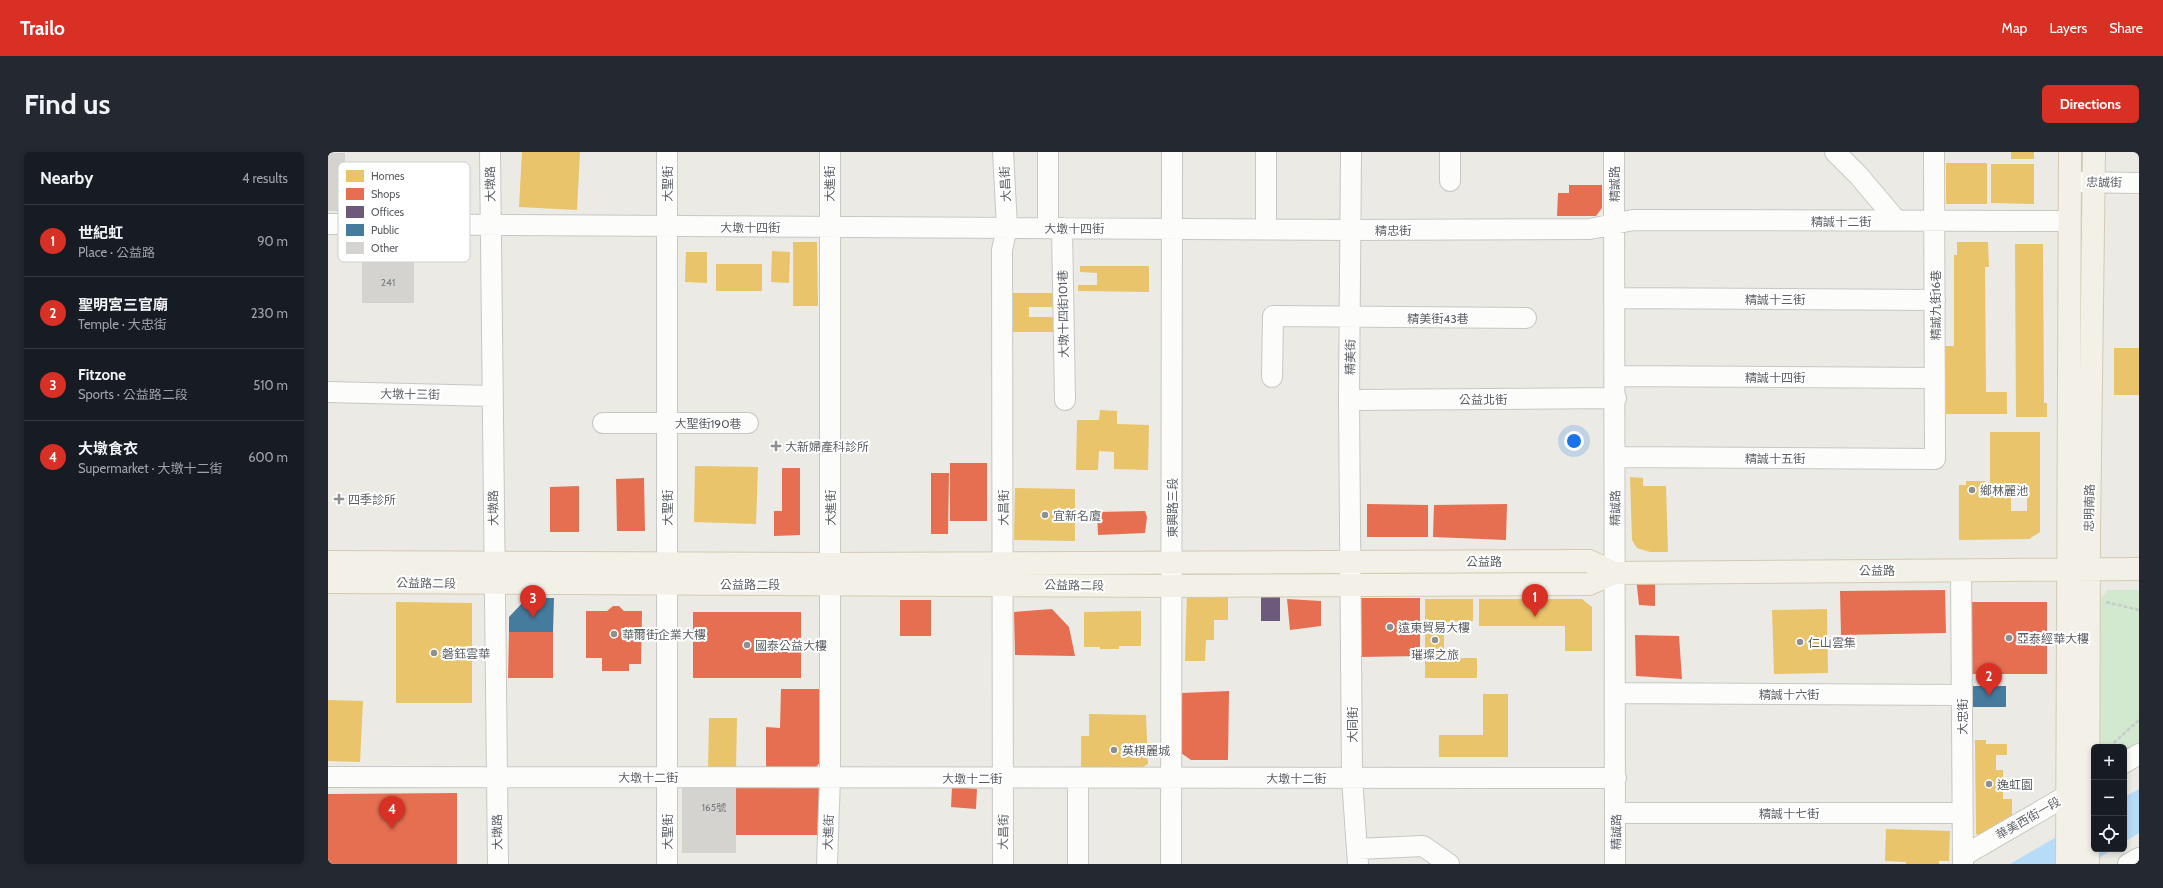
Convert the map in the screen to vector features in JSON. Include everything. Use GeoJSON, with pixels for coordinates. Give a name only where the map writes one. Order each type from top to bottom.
{"type":"FeatureCollection","features":[{"type":"Feature","properties":{"kind":"main road","name":"忠明南路"},"geometry":{"type":"LineString","coordinates":[[2067,864],[2067,569],[2070,152]]}},
{"type":"Feature","properties":{"kind":"main road","name":"忠明南路"},"geometry":{"type":"LineString","coordinates":[[2088,864],[2088,812],[2091,782],[2088,569],[2094,152]]}},
{"type":"Feature","properties":{"kind":"main road","name":"公益路"},"geometry":{"type":"LineString","coordinates":[[1172,562],[1588,561],[1614,573]]}},
{"type":"Feature","properties":{"kind":"main road","name":"公益路二段"},"geometry":{"type":"LineString","coordinates":[[328,562],[494,562],[667,574]]}},
{"type":"Feature","properties":{"kind":"main road","name":"公益路二段"},"geometry":{"type":"LineString","coordinates":[[328,582],[494,584],[667,574],[1003,574],[1172,562]]}},
{"type":"Feature","properties":{"kind":"main road","name":"公益路"},"geometry":{"type":"LineString","coordinates":[[1172,586],[1588,584],[1614,573],[2139,569]]}},
{"type":"Feature","properties":{"kind":"main road","name":"公益路二段"},"geometry":{"type":"LineString","coordinates":[[1003,574],[1172,586]]}},
{"type":"Feature","properties":{"kind":"street","name":"大墩路"},"geometry":{"type":"LineString","coordinates":[[490,152],[498,864]]}},
{"type":"Feature","properties":{"kind":"street","name":"大聖街"},"geometry":{"type":"LineString","coordinates":[[667,152],[667,864]]}},
{"type":"Feature","properties":{"kind":"street","name":"大進街"},"geometry":{"type":"LineString","coordinates":[[827,864],[830,778],[830,152]]}},
{"type":"Feature","properties":{"kind":"street","name":"大昌街"},"geometry":{"type":"LineString","coordinates":[[1003,864],[1002,250],[1007,227],[1004,152]]}},
{"type":"Feature","properties":{"kind":"street","name":"大墩十四街101巷"},"geometry":{"type":"LineString","coordinates":[[1048,152],[1055,228],[1065,400]]}},
{"type":"Feature","properties":{"kind":"street","name":"東興路三段"},"geometry":{"type":"LineString","coordinates":[[1172,152],[1172,864]]}},
{"type":"Feature","properties":{"kind":"street"},"geometry":{"type":"LineString","coordinates":[[1266,152],[1266,229]]}},
{"type":"Feature","properties":{"kind":"street","name":"精美街"},"geometry":{"type":"LineString","coordinates":[[1350,152],[1349,400],[1351,561]]}},
{"type":"Feature","properties":{"kind":"street"},"geometry":{"type":"LineString","coordinates":[[1450,152],[1450,181]]}},
{"type":"Feature","properties":{"kind":"street","name":"精誠路"},"geometry":{"type":"LineString","coordinates":[[1614,152],[1616,398],[1614,573],[1616,693],[1615,864]]}},
{"type":"Feature","properties":{"kind":"street"},"geometry":{"type":"LineString","coordinates":[[1835,152],[1859,176],[1897,221]]}},
{"type":"Feature","properties":{"kind":"street","name":"精誠九街16巷"},"geometry":{"type":"LineString","coordinates":[[1934,152],[1935,459]]}},
{"type":"Feature","properties":{"kind":"street","name":"忠誠街"},"geometry":{"type":"LineString","coordinates":[[2070,182],[2139,183]]}},
{"type":"Feature","properties":{"kind":"street","name":"精誠十二街"},"geometry":{"type":"LineString","coordinates":[[1614,226],[1633,220],[2070,221]]}},
{"type":"Feature","properties":{"kind":"street","name":"大墩十四街"},"geometry":{"type":"LineString","coordinates":[[328,224],[338,224]]}},
{"type":"Feature","properties":{"kind":"street","name":"大墩十四街"},"geometry":{"type":"LineString","coordinates":[[470,226],[1172,228]]}},
{"type":"Feature","properties":{"kind":"street","name":"精忠街"},"geometry":{"type":"LineString","coordinates":[[1172,228],[1350,230],[1590,229],[1614,226]]}},
{"type":"Feature","properties":{"kind":"street","name":"精誠十三街"},"geometry":{"type":"LineString","coordinates":[[1615,298],[1935,300]]}},
{"type":"Feature","properties":{"kind":"street","name":"精美街43巷"},"geometry":{"type":"LineString","coordinates":[[1272,377],[1273,316],[1526,318]]}},
{"type":"Feature","properties":{"kind":"street","name":"精誠十四街"},"geometry":{"type":"LineString","coordinates":[[1615,376],[1935,378]]}},
{"type":"Feature","properties":{"kind":"street","name":"大墩十三街"},"geometry":{"type":"LineString","coordinates":[[328,392],[492,396]]}},
{"type":"Feature","properties":{"kind":"street","name":"公益北街"},"geometry":{"type":"LineString","coordinates":[[1349,400],[1616,398]]}},
{"type":"Feature","properties":{"kind":"street","name":"大聖街190巷"},"geometry":{"type":"LineString","coordinates":[[603,423],[748,423]]}},
{"type":"Feature","properties":{"kind":"street","name":"精誠十五街"},"geometry":{"type":"LineString","coordinates":[[1616,457],[1935,459]]}},
{"type":"Feature","properties":{"kind":"street"},"geometry":{"type":"LineString","coordinates":[[1351,561],[1352,586]]}},
{"type":"Feature","properties":{"kind":"street","name":"大忠街"},"geometry":{"type":"LineString","coordinates":[[1961,570],[1962,860]]}},
{"type":"Feature","properties":{"kind":"street","name":"大同街"},"geometry":{"type":"LineString","coordinates":[[1352,586],[1352,778],[1358,856]]}},
{"type":"Feature","properties":{"kind":"street","name":"精誠十六街"},"geometry":{"type":"LineString","coordinates":[[1616,693],[1962,695]]}},
{"type":"Feature","properties":{"kind":"street"},"geometry":{"type":"LineString","coordinates":[[2127,761],[2139,754]]}},
{"type":"Feature","properties":{"kind":"street","name":"大墩十二街"},"geometry":{"type":"LineString","coordinates":[[328,777],[1616,778]]}},
{"type":"Feature","properties":{"kind":"street"},"geometry":{"type":"LineString","coordinates":[[1078,778],[1078,864]]}},
{"type":"Feature","properties":{"kind":"street","name":"華美西街一段"},"geometry":{"type":"LineString","coordinates":[[1962,860],[2091,782]]}},
{"type":"Feature","properties":{"kind":"street","name":"精誠十七街"},"geometry":{"type":"LineString","coordinates":[[1616,814],[1962,813]]}},
{"type":"Feature","properties":{"kind":"street"},"geometry":{"type":"LineString","coordinates":[[1358,856],[1423,846],[1450,864]]}},
{"type":"Feature","properties":{"kind":"street"},"geometry":{"type":"LineString","coordinates":[[2128,864],[2139,858]]}},
{"type":"Feature","properties":{"kind":"path"},"geometry":{"type":"LineString","coordinates":[[2089,602],[2107,602],[2139,610]]}},
{"type":"Feature","properties":{"kind":"path"},"geometry":{"type":"LineString","coordinates":[[2112,744],[2139,720]]}},
{"type":"Feature","properties":{"kind":"green space"},"geometry":{"type":"Polygon","coordinates":[[[2108,590],[2139,590],[2139,743],[2127,750],[2127,744],[2100,744],[2100,599],[2108,590]]]}},
{"type":"Feature","properties":{"kind":"water"},"geometry":{"type":"Polygon","coordinates":[[[2139,789],[2139,833],[2127,840],[2127,816],[2127,795],[2139,789]]]}},
{"type":"Feature","properties":{"kind":"water"},"geometry":{"type":"Polygon","coordinates":[[[2091,817],[2091,852],[2108,852],[2090,864],[2010,864],[2091,817]]]}},
{"type":"Feature","properties":{"kind":"building: Homes"},"geometry":{"type":"Polygon","coordinates":[[[522,152],[580,152],[577,210],[519,207],[522,152]]]}},
{"type":"Feature","properties":{"kind":"building: Homes"},"geometry":{"type":"Polygon","coordinates":[[[2011,152],[2034,152],[2034,159],[2011,159],[2011,152]]]}},
{"type":"Feature","properties":{"kind":"building: Homes"},"geometry":{"type":"Polygon","coordinates":[[[1946,163],[1987,163],[1987,204],[1946,204],[1946,163]]]}},
{"type":"Feature","properties":{"kind":"building: Homes"},"geometry":{"type":"Polygon","coordinates":[[[1991,164],[2034,164],[2034,204],[1991,203],[1991,164]]]}},
{"type":"Feature","properties":{"kind":"building: Homes"},"geometry":{"type":"Polygon","coordinates":[[[793,242],[817,242],[818,306],[793,306],[793,242]]]}},
{"type":"Feature","properties":{"kind":"building: Homes"},"geometry":{"type":"Polygon","coordinates":[[[1957,242],[1988,242],[1989,267],[1985,267],[1986,392],[2007,392],[2007,414],[1946,414],[1945,346],[1954,346],[1954,255],[1957,255],[1957,242]]]}},
{"type":"Feature","properties":{"kind":"building: Homes"},"geometry":{"type":"Polygon","coordinates":[[[2015,244],[2043,244],[2044,403],[2047,403],[2047,417],[2016,417],[2015,244]]]}},
{"type":"Feature","properties":{"kind":"building: Homes"},"geometry":{"type":"Polygon","coordinates":[[[772,251],[790,252],[789,283],[771,282],[772,251]]]}},
{"type":"Feature","properties":{"kind":"building: Homes"},"geometry":{"type":"Polygon","coordinates":[[[686,252],[707,252],[707,283],[685,282],[686,252]]]}},
{"type":"Feature","properties":{"kind":"building: Homes"},"geometry":{"type":"Polygon","coordinates":[[[716,264],[762,264],[762,291],[716,291],[716,264]]]}},
{"type":"Feature","properties":{"kind":"building: Homes"},"geometry":{"type":"Polygon","coordinates":[[[1080,266],[1149,266],[1149,292],[1078,291],[1078,285],[1097,285],[1097,273],[1080,272],[1080,266]]]}},
{"type":"Feature","properties":{"kind":"building: Homes"},"geometry":{"type":"Polygon","coordinates":[[[1008,293],[1062,293],[1062,307],[1029,307],[1029,317],[1058,317],[1058,332],[1008,332],[1008,293]]]}},
{"type":"Feature","properties":{"kind":"building: Homes"},"geometry":{"type":"Polygon","coordinates":[[[2114,348],[2139,348],[2139,395],[2114,395],[2114,348]]]}},
{"type":"Feature","properties":{"kind":"building: Homes"},"geometry":{"type":"Polygon","coordinates":[[[1100,410],[1117,411],[1117,424],[1149,425],[1148,470],[1114,469],[1114,452],[1099,451],[1098,470],[1076,470],[1077,420],[1099,420],[1100,410]]]}},
{"type":"Feature","properties":{"kind":"building: Homes","name":"鄉林麗池"},"geometry":{"type":"Polygon","coordinates":[[[1990,432],[2040,432],[2040,532],[2029,539],[1959,540],[1959,485],[1966,485],[1966,481],[1985,481],[1985,496],[2011,496],[2011,511],[2027,511],[2027,495],[2016,495],[2016,485],[1990,485],[1990,432]]]}},
{"type":"Feature","properties":{"kind":"building: Homes"},"geometry":{"type":"Polygon","coordinates":[[[695,466],[758,467],[756,524],[694,522],[695,466]]]}},
{"type":"Feature","properties":{"kind":"building: Homes"},"geometry":{"type":"Polygon","coordinates":[[[1630,477],[1643,478],[1643,486],[1666,486],[1668,552],[1650,552],[1637,548],[1632,540],[1630,477]]]}},
{"type":"Feature","properties":{"kind":"building: Homes","name":"宜新名廈"},"geometry":{"type":"Polygon","coordinates":[[[1015,488],[1075,489],[1075,541],[1014,540],[1015,488]]]}},
{"type":"Feature","properties":{"kind":"building: Homes"},"geometry":{"type":"Polygon","coordinates":[[[1187,591],[1228,591],[1228,620],[1214,620],[1214,640],[1206,640],[1205,661],[1185,661],[1187,591]]]}},
{"type":"Feature","properties":{"kind":"building: Homes","name":"璀璨之旅"},"geometry":{"type":"Polygon","coordinates":[[[1425,599],[1473,599],[1473,621],[1444,622],[1444,658],[1477,658],[1477,678],[1425,678],[1425,599]]]}},
{"type":"Feature","properties":{"kind":"building: Homes"},"geometry":{"type":"Polygon","coordinates":[[[1479,599],[1582,599],[1592,607],[1592,651],[1565,651],[1565,626],[1479,626],[1479,599]]]}},
{"type":"Feature","properties":{"kind":"building: Homes","name":"磐鈺雲華"},"geometry":{"type":"Polygon","coordinates":[[[396,602],[472,603],[472,703],[396,703],[396,602]]]}},
{"type":"Feature","properties":{"kind":"building: Homes","name":"仁山雲集"},"geometry":{"type":"Polygon","coordinates":[[[1827,609],[1828,673],[1774,674],[1772,610],[1827,609]]]}},
{"type":"Feature","properties":{"kind":"building: Homes"},"geometry":{"type":"Polygon","coordinates":[[[1141,611],[1141,646],[1119,646],[1119,649],[1084,647],[1084,612],[1141,611]]]}},
{"type":"Feature","properties":{"kind":"building: Homes"},"geometry":{"type":"Polygon","coordinates":[[[1483,694],[1508,694],[1508,757],[1439,757],[1439,735],[1483,735],[1483,694]]]}},
{"type":"Feature","properties":{"kind":"building: Homes"},"geometry":{"type":"Polygon","coordinates":[[[328,700],[363,701],[360,762],[328,761],[328,700]]]}},
{"type":"Feature","properties":{"kind":"building: Homes","name":"英棋麗城"},"geometry":{"type":"Polygon","coordinates":[[[1089,714],[1146,715],[1148,764],[1138,770],[1081,768],[1081,736],[1089,736],[1089,714]]]}},
{"type":"Feature","properties":{"kind":"building: Homes"},"geometry":{"type":"Polygon","coordinates":[[[709,718],[737,718],[736,770],[708,770],[709,718]]]}},
{"type":"Feature","properties":{"kind":"building: Homes","name":"逸虹園"},"geometry":{"type":"Polygon","coordinates":[[[1975,740],[1986,740],[1986,744],[2007,744],[2007,755],[1996,755],[1996,770],[2003,770],[2003,799],[2012,799],[2012,820],[1984,837],[1976,834],[1975,740]]]}},
{"type":"Feature","properties":{"kind":"building: Homes"},"geometry":{"type":"Polygon","coordinates":[[[1886,829],[1950,831],[1949,861],[1939,861],[1939,864],[1906,864],[1906,862],[1885,861],[1886,829]]]}},
{"type":"Feature","properties":{"kind":"building: Shops"},"geometry":{"type":"Polygon","coordinates":[[[1569,185],[1602,185],[1602,208],[1596,216],[1557,216],[1558,193],[1569,193],[1569,185]]]}},
{"type":"Feature","properties":{"kind":"building: Shops"},"geometry":{"type":"Polygon","coordinates":[[[950,463],[987,463],[987,521],[950,521],[950,463]]]}},
{"type":"Feature","properties":{"kind":"building: Shops"},"geometry":{"type":"Polygon","coordinates":[[[782,468],[800,468],[800,535],[774,536],[774,511],[782,511],[782,468]]]}},
{"type":"Feature","properties":{"kind":"building: Shops"},"geometry":{"type":"Polygon","coordinates":[[[931,473],[949,473],[948,534],[931,534],[931,473]]]}},
{"type":"Feature","properties":{"kind":"building: Shops"},"geometry":{"type":"Polygon","coordinates":[[[644,478],[645,531],[617,531],[616,479],[644,478]]]}},
{"type":"Feature","properties":{"kind":"building: Shops"},"geometry":{"type":"Polygon","coordinates":[[[579,486],[579,532],[550,532],[550,487],[579,486]]]}},
{"type":"Feature","properties":{"kind":"building: Shops"},"geometry":{"type":"Polygon","coordinates":[[[1367,504],[1428,505],[1428,537],[1367,537],[1367,504]]]}},
{"type":"Feature","properties":{"kind":"building: Shops"},"geometry":{"type":"Polygon","coordinates":[[[1507,504],[1506,540],[1433,537],[1434,505],[1507,504]]]}},
{"type":"Feature","properties":{"kind":"building: Shops"},"geometry":{"type":"Polygon","coordinates":[[[1145,511],[1147,517],[1145,533],[1098,535],[1097,512],[1145,511]]]}},
{"type":"Feature","properties":{"kind":"building: Shops"},"geometry":{"type":"Polygon","coordinates":[[[1636,577],[1655,577],[1655,606],[1639,605],[1636,577]]]}},
{"type":"Feature","properties":{"kind":"building: Shops"},"geometry":{"type":"Polygon","coordinates":[[[1945,590],[1946,633],[1841,635],[1840,591],[1945,590]]]}},
{"type":"Feature","properties":{"kind":"building: Shops","name":"遠東貿易大樓"},"geometry":{"type":"Polygon","coordinates":[[[1360,598],[1420,598],[1420,656],[1360,657],[1360,598]]]}},
{"type":"Feature","properties":{"kind":"building: Shops"},"geometry":{"type":"Polygon","coordinates":[[[1287,599],[1321,601],[1321,626],[1290,630],[1287,599]]]}},
{"type":"Feature","properties":{"kind":"building: Shops"},"geometry":{"type":"Polygon","coordinates":[[[900,600],[931,600],[931,636],[900,636],[900,600]]]}},
{"type":"Feature","properties":{"kind":"building: Shops","name":"亞泰經華大樓"},"geometry":{"type":"Polygon","coordinates":[[[1971,602],[2047,602],[2047,674],[1971,674],[1971,602]]]}},
{"type":"Feature","properties":{"kind":"building: Shops","name":"華爾街企業大樓"},"geometry":{"type":"Polygon","coordinates":[[[613,606],[619,606],[624,611],[642,611],[641,664],[629,664],[629,671],[602,671],[602,658],[586,658],[586,611],[607,611],[613,606]]]}},
{"type":"Feature","properties":{"kind":"building: Shops"},"geometry":{"type":"Polygon","coordinates":[[[1052,609],[1069,627],[1075,656],[1015,655],[1014,612],[1052,609]]]}},
{"type":"Feature","properties":{"kind":"building: Shops","name":"國泰公益大樓"},"geometry":{"type":"Polygon","coordinates":[[[693,612],[801,612],[801,678],[693,678],[693,612]]]}},
{"type":"Feature","properties":{"kind":"building: Shops"},"geometry":{"type":"Polygon","coordinates":[[[509,632],[553,632],[553,678],[508,678],[509,632]]]}},
{"type":"Feature","properties":{"kind":"building: Shops"},"geometry":{"type":"Polygon","coordinates":[[[1635,635],[1679,636],[1682,679],[1636,676],[1635,635]]]}},
{"type":"Feature","properties":{"kind":"building: Shops"},"geometry":{"type":"Polygon","coordinates":[[[781,689],[822,689],[821,761],[813,771],[766,771],[766,727],[780,728],[781,689]]]}},
{"type":"Feature","properties":{"kind":"building: Shops"},"geometry":{"type":"Polygon","coordinates":[[[1229,691],[1228,760],[1191,760],[1181,753],[1182,693],[1229,691]]]}},
{"type":"Feature","properties":{"kind":"building: Shops"},"geometry":{"type":"Polygon","coordinates":[[[821,786],[821,835],[736,835],[736,787],[821,786]]]}},
{"type":"Feature","properties":{"kind":"building: Shops"},"geometry":{"type":"Polygon","coordinates":[[[952,787],[977,789],[976,809],[951,807],[952,787]]]}},
{"type":"Feature","properties":{"kind":"building: Shops"},"geometry":{"type":"Polygon","coordinates":[[[457,793],[457,864],[328,864],[328,794],[457,793]]]}},
{"type":"Feature","properties":{"kind":"building: Offices"},"geometry":{"type":"Polygon","coordinates":[[[1280,591],[1280,621],[1261,621],[1261,592],[1280,591]]]}},
{"type":"Feature","properties":{"kind":"building: Public"},"geometry":{"type":"Polygon","coordinates":[[[527,598],[554,598],[553,632],[509,632],[509,617],[527,598]]]}},
{"type":"Feature","properties":{"kind":"building: Public"},"geometry":{"type":"Polygon","coordinates":[[[1973,686],[2006,686],[2006,707],[1973,707],[1973,686]]]}},
{"type":"Feature","properties":{"kind":"building: Other"},"geometry":{"type":"Polygon","coordinates":[[[328,153],[345,153],[345,162],[338,162],[338,211],[328,211],[328,153]]]}},
{"type":"Feature","properties":{"kind":"building: Other"},"geometry":{"type":"Polygon","coordinates":[[[362,262],[414,262],[414,303],[362,303],[362,262]]]}},
{"type":"Feature","properties":{"kind":"building: Other"},"geometry":{"type":"Polygon","coordinates":[[[682,787],[736,787],[736,853],[682,853],[682,787]]]}},
{"type":"Feature","properties":{"kind":"place","name":"大新婦產科診所"},"geometry":{"type":"Point","coordinates":[776,446]}},
{"type":"Feature","properties":{"kind":"place","name":"鄉林麗池"},"geometry":{"type":"Point","coordinates":[1972,490]}},
{"type":"Feature","properties":{"kind":"place","name":"四季診所"},"geometry":{"type":"Point","coordinates":[339,499]}},
{"type":"Feature","properties":{"kind":"place","name":"宜新名廈"},"geometry":{"type":"Point","coordinates":[1045,515]}},
{"type":"Feature","properties":{"kind":"place","name":"世紀虹"},"geometry":{"type":"Point","coordinates":[1535,617]}},
{"type":"Feature","properties":{"kind":"place","name":"Fitzone"},"geometry":{"type":"Point","coordinates":[533,618]}},
{"type":"Feature","properties":{"kind":"place","name":"遠東貿易大樓"},"geometry":{"type":"Point","coordinates":[1390,627]}},
{"type":"Feature","properties":{"kind":"place","name":"華爾街企業大樓"},"geometry":{"type":"Point","coordinates":[614,634]}},
{"type":"Feature","properties":{"kind":"place","name":"亞泰經華大樓"},"geometry":{"type":"Point","coordinates":[2009,638]}},
{"type":"Feature","properties":{"kind":"place","name":"璀璨之旅"},"geometry":{"type":"Point","coordinates":[1435,640]}},
{"type":"Feature","properties":{"kind":"place","name":"仁山雲集"},"geometry":{"type":"Point","coordinates":[1800,642]}},
{"type":"Feature","properties":{"kind":"place","name":"國泰公益大樓"},"geometry":{"type":"Point","coordinates":[747,645]}},
{"type":"Feature","properties":{"kind":"place","name":"磐鈺雲華"},"geometry":{"type":"Point","coordinates":[434,653]}},
{"type":"Feature","properties":{"kind":"place","name":"聖明宮三官廟"},"geometry":{"type":"Point","coordinates":[1989,696]}},
{"type":"Feature","properties":{"kind":"place","name":"英棋麗城"},"geometry":{"type":"Point","coordinates":[1114,750]}},
{"type":"Feature","properties":{"kind":"place","name":"逸虹園"},"geometry":{"type":"Point","coordinates":[1989,784]}},
{"type":"Feature","properties":{"kind":"place","name":"大墩食衣"},"geometry":{"type":"Point","coordinates":[392,829]}}]}
